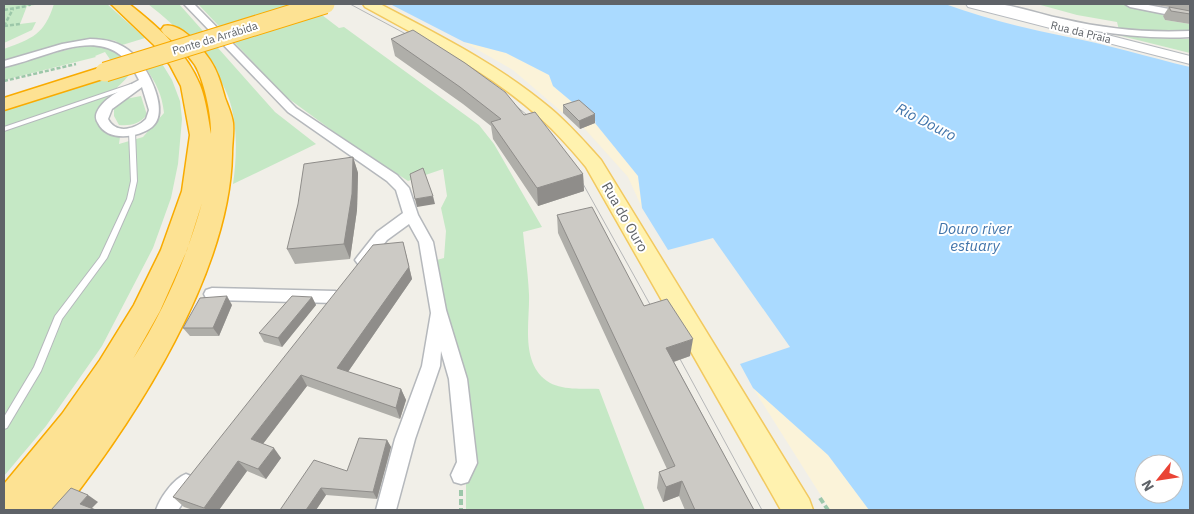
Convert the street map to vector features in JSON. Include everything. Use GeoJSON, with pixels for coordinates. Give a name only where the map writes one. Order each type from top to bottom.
{"type":"FeatureCollection","features":[{"type":"Feature","properties":{"kind":"highway"},"geometry":{"type":"LineString","coordinates":[[5,510],[34,477],[92,400],[125,348],[171,261],[193,200],[199,161],[200,135],[198,112],[191,86],[182,68],[146,27],[119,4]]}},
{"type":"Feature","properties":{"kind":"highway"},"geometry":{"type":"LineString","coordinates":[[42,510],[68,480],[121,405],[159,342],[191,277],[215,206],[223,167],[224,131],[218,96],[208,72],[191,48],[139,4]]}},
{"type":"Feature","properties":{"kind":"highway","name":"Ponte da Arrábida"},"geometry":{"type":"LineString","coordinates":[[102,67],[293,4]]}},
{"type":"Feature","properties":{"kind":"highway","name":"Ponte da Arrábida"},"geometry":{"type":"LineString","coordinates":[[102,67],[325,4]]}},
{"type":"Feature","properties":{"kind":"highway"},"geometry":{"type":"LineString","coordinates":[[4,88],[62,74],[102,67]]}},
{"type":"Feature","properties":{"kind":"highway"},"geometry":{"type":"LineString","coordinates":[[4,104],[102,67]]}},
{"type":"Feature","properties":{"kind":"highway"},"geometry":{"type":"LineString","coordinates":[[4,92],[62,74]]}},
{"type":"Feature","properties":{"kind":"main road","name":"Rua do Ouro"},"geometry":{"type":"LineString","coordinates":[[370,4],[462,53],[503,78],[535,103],[576,141],[594,164],[798,510]]}},
{"type":"Feature","properties":{"kind":"main road","name":"Rua da Praia"},"geometry":{"type":"LineString","coordinates":[[972,4],[1190,60]]}},
{"type":"Feature","properties":{"kind":"street"},"geometry":{"type":"LineString","coordinates":[[189,4],[292,110],[392,178],[402,188],[411,215],[426,242],[438,310],[458,378],[467,463],[462,475]]}},
{"type":"Feature","properties":{"kind":"street"},"geometry":{"type":"LineString","coordinates":[[988,4],[1051,20],[1117,31],[1152,35],[1190,34]]}},
{"type":"Feature","properties":{"kind":"street"},"geometry":{"type":"LineString","coordinates":[[1130,4],[1190,16]]}},
{"type":"Feature","properties":{"kind":"street"},"geometry":{"type":"LineString","coordinates":[[4,64],[62,47],[101,42],[113,46],[131,58],[145,81],[154,102],[154,116],[148,124],[132,132],[121,133],[109,129],[102,121],[101,116],[116,98],[145,81]]}},
{"type":"Feature","properties":{"kind":"street"},"geometry":{"type":"LineString","coordinates":[[323,312],[382,236],[411,215]]}},
{"type":"Feature","properties":{"kind":"street"},"geometry":{"type":"LineString","coordinates":[[212,294],[335,297]]}},
{"type":"Feature","properties":{"kind":"street"},"geometry":{"type":"LineString","coordinates":[[386,510],[405,439],[431,366],[438,310]]}},
{"type":"Feature","properties":{"kind":"street"},"geometry":{"type":"LineString","coordinates":[[166,510],[197,470]]}},
{"type":"Feature","properties":{"kind":"lane"},"geometry":{"type":"LineString","coordinates":[[4,129],[145,81]]}},
{"type":"Feature","properties":{"kind":"lane"},"geometry":{"type":"LineString","coordinates":[[4,424],[38,368],[58,318],[103,258],[130,199],[134,177],[132,132]]}},
{"type":"Feature","properties":{"kind":"path"},"geometry":{"type":"LineString","coordinates":[[4,10],[29,5]]}},
{"type":"Feature","properties":{"kind":"path"},"geometry":{"type":"LineString","coordinates":[[4,26],[13,9]]}},
{"type":"Feature","properties":{"kind":"path"},"geometry":{"type":"LineString","coordinates":[[4,26],[20,24]]}},
{"type":"Feature","properties":{"kind":"path"},"geometry":{"type":"LineString","coordinates":[[4,81],[79,63]]}},
{"type":"Feature","properties":{"kind":"green space"},"geometry":{"type":"Polygon","coordinates":[[[4,4],[43,4],[27,6],[20,24],[36,22],[32,30],[4,43],[4,4]]]}},
{"type":"Feature","properties":{"kind":"green space"},"geometry":{"type":"Polygon","coordinates":[[[54,4],[107,4],[145,38],[119,46],[116,41],[90,40],[76,42],[4,60],[4,49],[23,42],[36,34],[46,23],[54,4]]]}},
{"type":"Feature","properties":{"kind":"green space"},"geometry":{"type":"Polygon","coordinates":[[[148,4],[179,4],[275,112],[316,144],[233,184],[236,151],[234,117],[222,83],[205,58],[194,46],[148,4]]]}},
{"type":"Feature","properties":{"kind":"green space"},"geometry":{"type":"Polygon","coordinates":[[[198,4],[284,4],[304,19],[322,15],[339,28],[344,27],[479,125],[494,144],[542,227],[523,232],[529,294],[528,341],[533,363],[539,373],[553,384],[565,388],[599,389],[645,510],[466,510],[466,478],[476,467],[465,381],[433,261],[444,258],[446,231],[441,208],[447,196],[443,169],[408,181],[341,137],[285,96],[198,4]]]}},
{"type":"Feature","properties":{"kind":"green space"},"geometry":{"type":"Polygon","coordinates":[[[1037,4],[1128,4],[1162,13],[1165,20],[1190,24],[1190,32],[1119,30],[1117,22],[1077,15],[1037,4]]]}},
{"type":"Feature","properties":{"kind":"green space"},"geometry":{"type":"Polygon","coordinates":[[[1093,29],[1144,38],[1190,39],[1190,53],[1093,29]]]}},
{"type":"Feature","properties":{"kind":"green space"},"geometry":{"type":"Polygon","coordinates":[[[90,44],[103,45],[110,48],[121,58],[128,71],[129,75],[104,101],[95,120],[104,131],[120,137],[119,144],[143,137],[164,113],[158,89],[145,67],[161,62],[172,80],[180,101],[182,119],[178,164],[171,198],[153,248],[102,346],[46,426],[4,476],[4,111],[120,74],[105,52],[96,57],[4,80],[4,66],[90,44]]]}},
{"type":"Feature","properties":{"kind":"green space"},"geometry":{"type":"Polygon","coordinates":[[[141,96],[147,115],[134,124],[119,125],[114,116],[114,106],[120,100],[141,96]]]}},
{"type":"Feature","properties":{"kind":"sand"},"geometry":{"type":"Polygon","coordinates":[[[464,42],[506,53],[549,75],[553,86],[579,108],[563,113],[513,70],[464,42]]]}},
{"type":"Feature","properties":{"kind":"sand"},"geometry":{"type":"Polygon","coordinates":[[[595,123],[638,176],[642,208],[628,177],[583,127],[595,123]]]}},
{"type":"Feature","properties":{"kind":"sand"},"geometry":{"type":"Polygon","coordinates":[[[753,388],[828,455],[869,510],[830,510],[753,388]]]}},
{"type":"Feature","properties":{"kind":"water","name":"Douro river estuary"},"geometry":{"type":"Polygon","coordinates":[[[390,4],[945,4],[1018,26],[1190,67],[1190,510],[869,510],[828,455],[753,388],[740,364],[790,347],[713,238],[668,250],[642,208],[638,176],[596,122],[553,86],[549,75],[506,53],[464,42],[390,4]]]}},
{"type":"Feature","properties":{"kind":"building"},"geometry":{"type":"Polygon","coordinates":[[[1169,7],[1190,11],[1190,14],[1171,11],[1169,7]]]}},
{"type":"Feature","properties":{"kind":"building"},"geometry":{"type":"Polygon","coordinates":[[[413,30],[465,63],[505,92],[524,115],[535,112],[583,174],[537,188],[491,122],[501,119],[460,87],[391,39],[413,30]]]}},
{"type":"Feature","properties":{"kind":"building"},"geometry":{"type":"Polygon","coordinates":[[[579,100],[595,114],[579,121],[563,105],[579,100]]]}},
{"type":"Feature","properties":{"kind":"building"},"geometry":{"type":"Polygon","coordinates":[[[353,157],[352,194],[344,244],[287,249],[298,204],[304,164],[353,157]]]}},
{"type":"Feature","properties":{"kind":"building"},"geometry":{"type":"Polygon","coordinates":[[[423,168],[433,196],[415,199],[410,174],[423,168]]]}},
{"type":"Feature","properties":{"kind":"building"},"geometry":{"type":"Polygon","coordinates":[[[592,207],[644,306],[667,299],[693,339],[666,348],[754,510],[695,510],[682,481],[666,487],[659,472],[675,466],[557,215],[592,207]]]}},
{"type":"Feature","properties":{"kind":"building"},"geometry":{"type":"Polygon","coordinates":[[[403,242],[409,267],[337,368],[401,389],[396,408],[301,375],[251,439],[274,448],[258,469],[238,461],[204,508],[173,497],[373,245],[403,242]]]}},
{"type":"Feature","properties":{"kind":"building"},"geometry":{"type":"Polygon","coordinates":[[[227,296],[213,328],[183,328],[200,298],[227,296]]]}},
{"type":"Feature","properties":{"kind":"building"},"geometry":{"type":"Polygon","coordinates":[[[292,296],[312,297],[278,338],[259,333],[292,296]]]}},
{"type":"Feature","properties":{"kind":"building"},"geometry":{"type":"Polygon","coordinates":[[[359,438],[387,440],[373,492],[321,488],[306,510],[280,510],[314,460],[347,471],[359,438]]]}},
{"type":"Feature","properties":{"kind":"building"},"geometry":{"type":"Polygon","coordinates":[[[71,488],[88,495],[80,504],[96,510],[51,510],[71,488]]]}},
{"type":"Feature","properties":{"kind":"tram line"},"geometry":{"type":"LineString","coordinates":[[350,4],[417,40]]}},
{"type":"Feature","properties":{"kind":"tram line"},"geometry":{"type":"LineString","coordinates":[[505,97],[538,124]]}},
{"type":"Feature","properties":{"kind":"tram line"},"geometry":{"type":"LineString","coordinates":[[577,173],[657,317]]}},
{"type":"Feature","properties":{"kind":"tram line"},"geometry":{"type":"LineString","coordinates":[[674,348],[762,510]]}},
{"type":"Feature","properties":{"kind":"water label","name":"Rio Douro"},"geometry":{"type":"Point","coordinates":[926,122]}}]}
